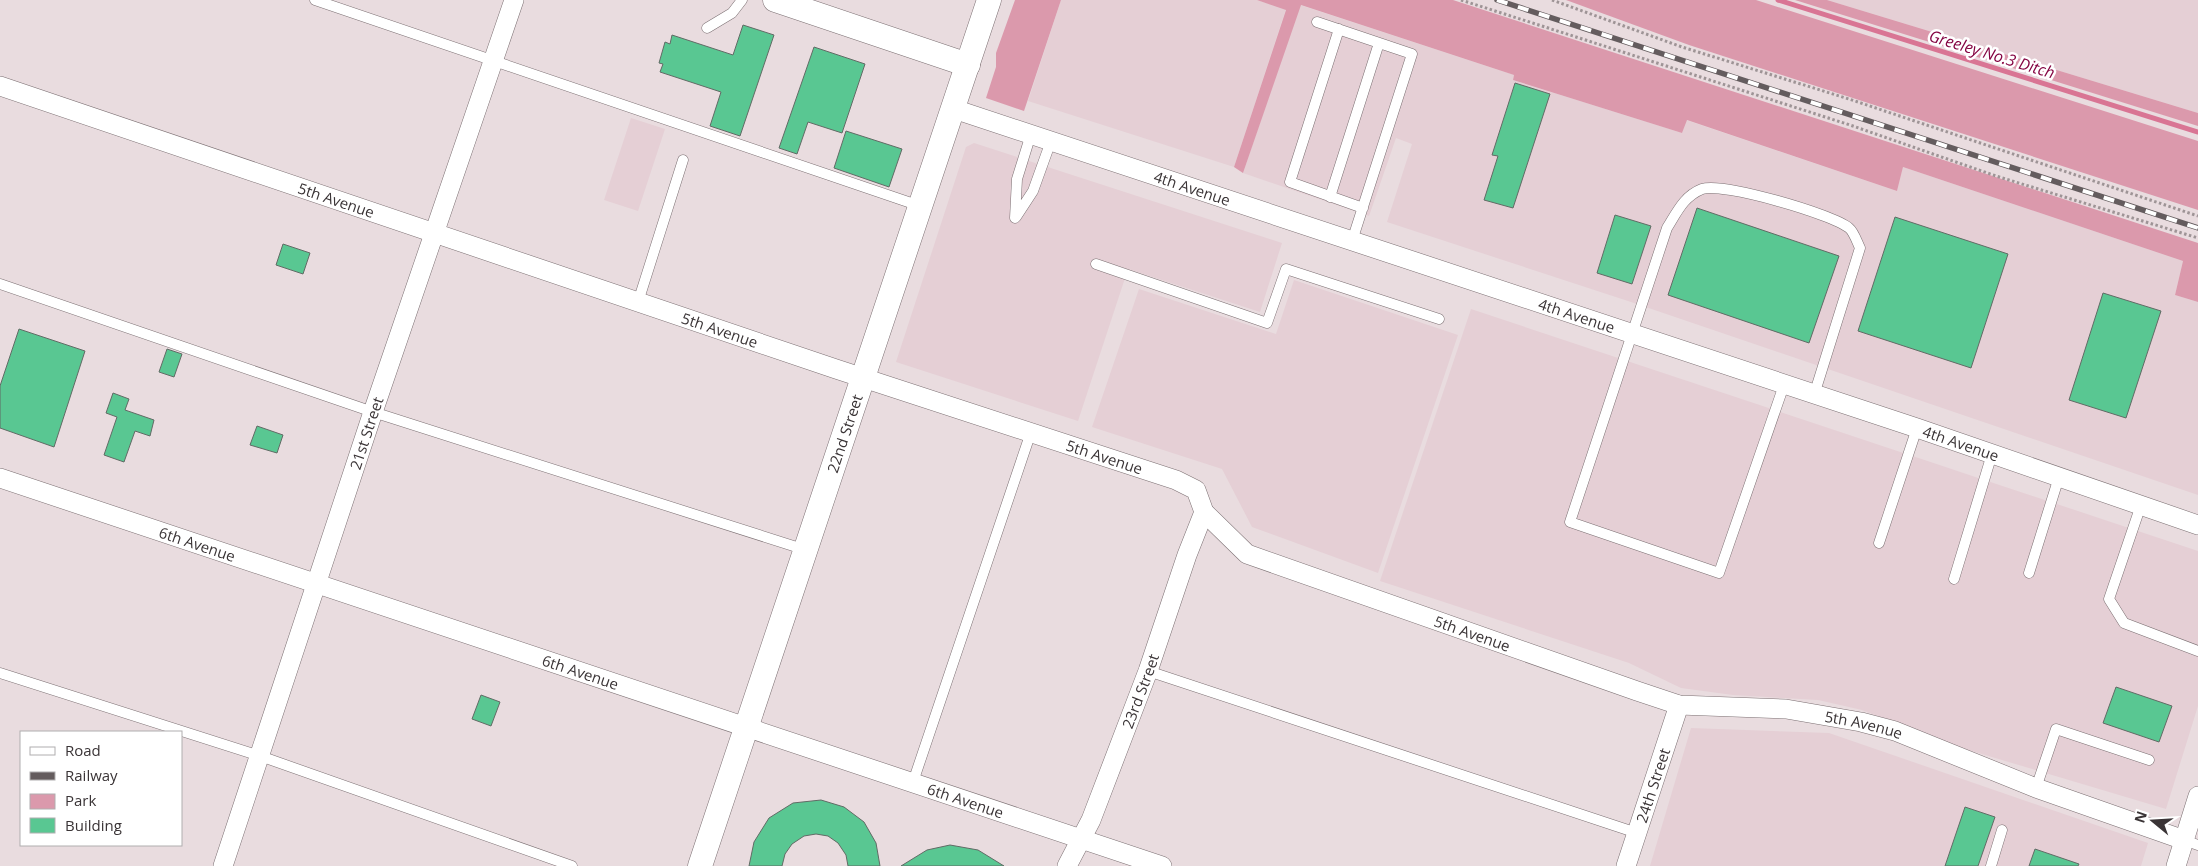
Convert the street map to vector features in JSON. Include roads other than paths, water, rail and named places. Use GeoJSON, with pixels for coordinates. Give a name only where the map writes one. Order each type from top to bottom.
{"type":"FeatureCollection","features":[{"type":"Feature","properties":{"kind":"street","name":"21st Street"},"geometry":{"type":"LineString","coordinates":[[223,866],[318,584],[373,412],[514,0]]}},
{"type":"Feature","properties":{"kind":"street"},"geometry":{"type":"LineString","coordinates":[[775,0],[968,65]]}},
{"type":"Feature","properties":{"kind":"street","name":"22nd Street"},"geometry":{"type":"LineString","coordinates":[[700,866],[865,378],[989,0]]}},
{"type":"Feature","properties":{"kind":"street","name":"5th Avenue"},"geometry":{"type":"LineString","coordinates":[[0,86],[435,234],[1176,480],[1196,490],[1204,512],[1247,554],[1679,705],[1786,709],[1861,722],[1895,731],[2036,788],[2191,842]]}},
{"type":"Feature","properties":{"kind":"street","name":"4th Avenue"},"geometry":{"type":"LineString","coordinates":[[954,109],[1917,428],[2198,524]]}},
{"type":"Feature","properties":{"kind":"street","name":"6th Avenue"},"geometry":{"type":"LineString","coordinates":[[0,478],[1162,866]]}},
{"type":"Feature","properties":{"kind":"street","name":"23rd Street"},"geometry":{"type":"LineString","coordinates":[[1067,866],[1091,820],[1148,671],[1187,555],[1204,512]]}},
{"type":"Feature","properties":{"kind":"street","name":"24th Street"},"geometry":{"type":"LineString","coordinates":[[1626,866],[1679,705]]}},
{"type":"Feature","properties":{"kind":"street"},"geometry":{"type":"LineString","coordinates":[[2176,866],[2191,842],[2198,796]]}},
{"type":"Feature","properties":{"kind":"lane"},"geometry":{"type":"LineString","coordinates":[[315,0],[493,62],[922,206]]}},
{"type":"Feature","properties":{"kind":"lane"},"geometry":{"type":"LineString","coordinates":[[707,28],[732,13],[742,0]]}},
{"type":"Feature","properties":{"kind":"lane"},"geometry":{"type":"LineString","coordinates":[[1317,22],[1412,54],[1352,241]]}},
{"type":"Feature","properties":{"kind":"lane"},"geometry":{"type":"LineString","coordinates":[[1339,29],[1290,182],[1363,208]]}},
{"type":"Feature","properties":{"kind":"lane"},"geometry":{"type":"LineString","coordinates":[[1330,197],[1379,43]]}},
{"type":"Feature","properties":{"kind":"lane"},"geometry":{"type":"LineString","coordinates":[[1031,134],[1017,179],[1015,218],[1033,191],[1051,141]]}},
{"type":"Feature","properties":{"kind":"lane"},"geometry":{"type":"LineString","coordinates":[[638,302],[683,160]]}},
{"type":"Feature","properties":{"kind":"lane"},"geometry":{"type":"LineString","coordinates":[[1784,385],[1719,573],[1570,522],[1667,228],[1684,199],[1704,188],[1758,195],[1829,216],[1851,229],[1860,248],[1814,395]]}},
{"type":"Feature","properties":{"kind":"lane"},"geometry":{"type":"LineString","coordinates":[[1096,264],[1267,323],[1286,268],[1440,319]]}},
{"type":"Feature","properties":{"kind":"lane"},"geometry":{"type":"LineString","coordinates":[[0,284],[373,412],[806,550]]}},
{"type":"Feature","properties":{"kind":"lane"},"geometry":{"type":"LineString","coordinates":[[1879,543],[1917,428]]}},
{"type":"Feature","properties":{"kind":"lane"},"geometry":{"type":"LineString","coordinates":[[913,782],[1031,432]]}},
{"type":"Feature","properties":{"kind":"lane"},"geometry":{"type":"LineString","coordinates":[[1954,580],[1992,454]]}},
{"type":"Feature","properties":{"kind":"lane"},"geometry":{"type":"LineString","coordinates":[[2029,573],[2059,478]]}},
{"type":"Feature","properties":{"kind":"lane"},"geometry":{"type":"LineString","coordinates":[[2141,505],[2109,599],[2124,623],[2198,651]]}},
{"type":"Feature","properties":{"kind":"lane"},"geometry":{"type":"LineString","coordinates":[[1148,671],[1637,833]]}},
{"type":"Feature","properties":{"kind":"lane"},"geometry":{"type":"LineString","coordinates":[[0,673],[182,731]]}},
{"type":"Feature","properties":{"kind":"lane"},"geometry":{"type":"LineString","coordinates":[[2036,788],[2056,729],[2149,760]]}},
{"type":"Feature","properties":{"kind":"lane"},"geometry":{"type":"LineString","coordinates":[[182,731],[260,756],[572,866]]}},
{"type":"Feature","properties":{"kind":"lane"},"geometry":{"type":"LineString","coordinates":[[1991,866],[2002,830]]}},
{"type":"Feature","properties":{"kind":"waterway","name":"Greeley No.3 Ditch"},"geometry":{"type":"LineString","coordinates":[[1778,0],[2198,132]]}},
{"type":"Feature","properties":{"kind":"railway"},"geometry":{"type":"LineString","coordinates":[[1497,0],[2198,228]]}}]}
